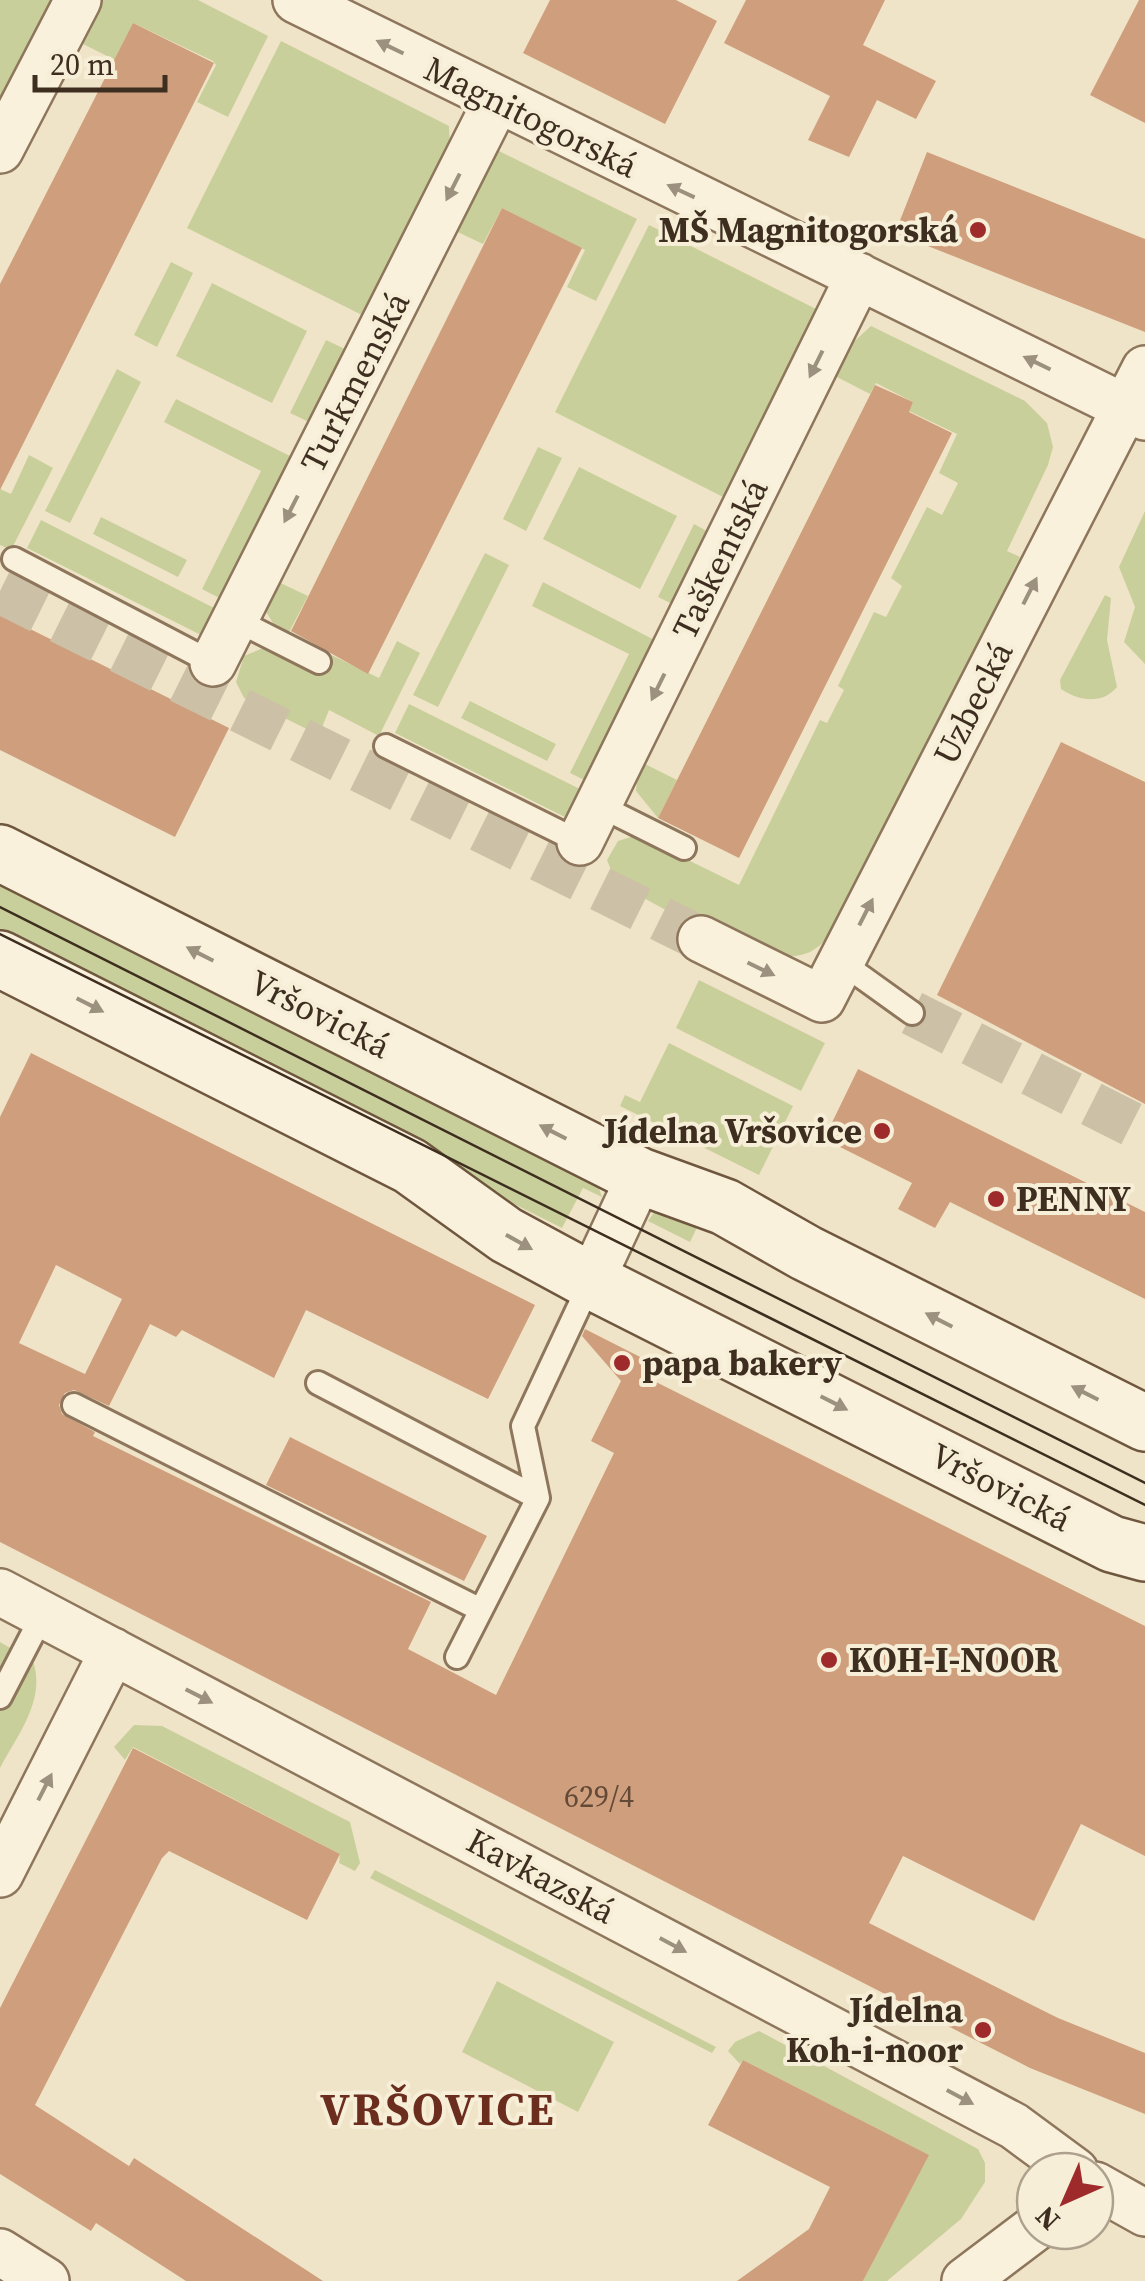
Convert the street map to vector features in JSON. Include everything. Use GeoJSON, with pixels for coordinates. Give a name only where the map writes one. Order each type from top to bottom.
{"type":"FeatureCollection","features":[{"type":"Feature","properties":{"kind":"main road","name":"Vršovická"},"geometry":{"type":"LineString","coordinates":[[0,853],[640,1176],[725,1207],[806,1253],[1145,1423]]}},
{"type":"Feature","properties":{"kind":"main road","name":"Vršovická"},"geometry":{"type":"LineString","coordinates":[[1,963],[410,1166],[506,1235],[591,1281],[1112,1544],[1145,1554]]}},
{"type":"Feature","properties":{"kind":"street"},"geometry":{"type":"LineString","coordinates":[[0,150],[78,0]]}},
{"type":"Feature","properties":{"kind":"street","name":"Magnitogorská"},"geometry":{"type":"LineString","coordinates":[[296,0],[859,276],[1138,397]]}},
{"type":"Feature","properties":{"kind":"street","name":"Turkmenská"},"geometry":{"type":"LineString","coordinates":[[213,663],[497,100]]}},
{"type":"Feature","properties":{"kind":"street","name":"Taškentská"},"geometry":{"type":"LineString","coordinates":[[590,824],[859,276]]}},
{"type":"Feature","properties":{"kind":"street","name":"Uzbecká"},"geometry":{"type":"LineString","coordinates":[[831,980],[1138,397]]}},
{"type":"Feature","properties":{"kind":"street"},"geometry":{"type":"LineString","coordinates":[[701,938],[831,980]]}},
{"type":"Feature","properties":{"kind":"street"},"geometry":{"type":"LineString","coordinates":[[591,1281],[640,1176]]}},
{"type":"Feature","properties":{"kind":"street","name":"Kavkazská"},"geometry":{"type":"LineString","coordinates":[[0,1592],[1014,2126],[1048,2151]]}},
{"type":"Feature","properties":{"kind":"street"},"geometry":{"type":"LineString","coordinates":[[0,1874],[113,1651]]}},
{"type":"Feature","properties":{"kind":"street"},"geometry":{"type":"LineString","coordinates":[[965,2281],[1015,2243]]}},
{"type":"Feature","properties":{"kind":"street"},"geometry":{"type":"LineString","coordinates":[[0,2252],[46,2281]]}},
{"type":"Feature","properties":{"kind":"lane"},"geometry":{"type":"LineString","coordinates":[[14,559],[213,663]]}},
{"type":"Feature","properties":{"kind":"lane"},"geometry":{"type":"LineString","coordinates":[[236,620],[319,662]]}},
{"type":"Feature","properties":{"kind":"lane"},"geometry":{"type":"LineString","coordinates":[[386,746],[590,824],[684,848]]}},
{"type":"Feature","properties":{"kind":"lane"},"geometry":{"type":"LineString","coordinates":[[831,980],[912,1012]]}},
{"type":"Feature","properties":{"kind":"lane"},"geometry":{"type":"LineString","coordinates":[[457,1656],[538,1498],[522,1426],[591,1281]]}},
{"type":"Feature","properties":{"kind":"lane"},"geometry":{"type":"LineString","coordinates":[[318,1384],[538,1498]]}},
{"type":"Feature","properties":{"kind":"lane"},"geometry":{"type":"LineString","coordinates":[[74,1405],[480,1610]]}},
{"type":"Feature","properties":{"kind":"lane"},"geometry":{"type":"LineString","coordinates":[[0,1697],[43,1614]]}},
{"type":"Feature","properties":{"kind":"green space"},"geometry":{"type":"Polygon","coordinates":[[[0,0],[59,0],[0,116],[0,0]]]}},
{"type":"Feature","properties":{"kind":"green space"},"geometry":{"type":"Polygon","coordinates":[[[95,0],[198,0],[268,36],[228,117],[197,102],[216,65],[213,61],[133,23],[115,60],[75,40],[95,0]]]}},
{"type":"Feature","properties":{"kind":"green space"},"geometry":{"type":"Polygon","coordinates":[[[281,41],[449,126],[450,148],[366,317],[187,228],[281,41]]]}},
{"type":"Feature","properties":{"kind":"green space"},"geometry":{"type":"Polygon","coordinates":[[[499,151],[637,219],[596,301],[567,287],[585,250],[502,208],[483,244],[447,227],[479,163],[499,151]]]}},
{"type":"Feature","properties":{"kind":"green space"},"geometry":{"type":"Polygon","coordinates":[[[649,225],[818,310],[733,502],[555,412],[649,225]]]}},
{"type":"Feature","properties":{"kind":"green space"},"geometry":{"type":"Polygon","coordinates":[[[171,262],[193,273],[157,347],[134,335],[171,262]]]}},
{"type":"Feature","properties":{"kind":"green space"},"geometry":{"type":"Polygon","coordinates":[[[212,283],[307,331],[272,403],[176,356],[212,283]]]}},
{"type":"Feature","properties":{"kind":"green space"},"geometry":{"type":"Polygon","coordinates":[[[871,326],[1025,401],[1047,423],[1053,447],[1007,551],[1020,557],[837,925],[810,952],[791,956],[768,954],[716,936],[625,888],[614,878],[607,860],[618,841],[637,835],[739,885],[820,720],[827,723],[844,690],[838,686],[874,612],[886,617],[902,586],[891,578],[927,507],[942,515],[958,483],[939,473],[957,434],[909,411],[913,402],[876,383],[870,394],[835,376],[848,347],[871,326]]]}},
{"type":"Feature","properties":{"kind":"green space"},"geometry":{"type":"Polygon","coordinates":[[[326,340],[349,351],[313,424],[290,413],[326,340]]]}},
{"type":"Feature","properties":{"kind":"green space"},"geometry":{"type":"Polygon","coordinates":[[[117,369],[141,382],[70,523],[45,511],[117,369]]]}},
{"type":"Feature","properties":{"kind":"green space"},"geometry":{"type":"Polygon","coordinates":[[[176,399],[296,459],[225,601],[202,589],[261,471],[164,422],[176,399]]]}},
{"type":"Feature","properties":{"kind":"green space"},"geometry":{"type":"Polygon","coordinates":[[[538,447],[562,458],[526,531],[503,519],[538,447]]]}},
{"type":"Feature","properties":{"kind":"green space"},"geometry":{"type":"Polygon","coordinates":[[[29,455],[53,468],[11,550],[0,545],[0,489],[11,494],[29,455]]]}},
{"type":"Feature","properties":{"kind":"green space"},"geometry":{"type":"Polygon","coordinates":[[[579,467],[677,516],[640,589],[543,539],[579,467]]]}},
{"type":"Feature","properties":{"kind":"green space"},"geometry":{"type":"Polygon","coordinates":[[[1145,511],[1145,664],[1124,642],[1135,607],[1119,567],[1145,511]]]}},
{"type":"Feature","properties":{"kind":"green space"},"geometry":{"type":"Polygon","coordinates":[[[101,517],[187,560],[178,577],[93,534],[101,517]]]}},
{"type":"Feature","properties":{"kind":"green space"},"geometry":{"type":"Polygon","coordinates":[[[41,520],[220,611],[207,638],[27,548],[41,520]]]}},
{"type":"Feature","properties":{"kind":"green space"},"geometry":{"type":"Polygon","coordinates":[[[694,524],[716,536],[680,608],[658,597],[694,524]]]}},
{"type":"Feature","properties":{"kind":"green space"},"geometry":{"type":"Polygon","coordinates":[[[485,553],[509,565],[438,707],[413,695],[485,553]]]}},
{"type":"Feature","properties":{"kind":"green space"},"geometry":{"type":"Polygon","coordinates":[[[270,578],[308,596],[288,634],[273,623],[263,607],[270,578]]]}},
{"type":"Feature","properties":{"kind":"green space"},"geometry":{"type":"Polygon","coordinates":[[[543,582],[662,644],[592,784],[570,773],[629,654],[532,606],[543,582]]]}},
{"type":"Feature","properties":{"kind":"green space"},"geometry":{"type":"Polygon","coordinates":[[[1105,595],[1111,598],[1107,640],[1117,687],[1097,699],[1075,696],[1061,689],[1060,680],[1105,595]]]}},
{"type":"Feature","properties":{"kind":"green space"},"geometry":{"type":"Polygon","coordinates":[[[397,641],[420,653],[379,736],[329,710],[319,735],[244,698],[236,682],[244,656],[263,648],[314,672],[325,652],[379,678],[397,641]]]}},
{"type":"Feature","properties":{"kind":"green space"},"geometry":{"type":"Polygon","coordinates":[[[470,701],[556,744],[547,761],[461,718],[470,701]]]}},
{"type":"Feature","properties":{"kind":"green space"},"geometry":{"type":"Polygon","coordinates":[[[409,704],[588,793],[573,821],[395,733],[409,704]]]}},
{"type":"Feature","properties":{"kind":"green space"},"geometry":{"type":"Polygon","coordinates":[[[639,761],[677,780],[658,818],[636,791],[639,761]]]}},
{"type":"Feature","properties":{"kind":"green space"},"geometry":{"type":"Polygon","coordinates":[[[0,878],[597,1183],[602,1197],[583,1188],[562,1228],[0,947],[0,878]]]}},
{"type":"Feature","properties":{"kind":"green space"},"geometry":{"type":"Polygon","coordinates":[[[699,980],[825,1043],[801,1091],[676,1028],[699,980]]]}},
{"type":"Feature","properties":{"kind":"green space"},"geometry":{"type":"Polygon","coordinates":[[[669,1043],[793,1106],[759,1175],[620,1106],[625,1095],[640,1102],[669,1043]]]}},
{"type":"Feature","properties":{"kind":"green space"},"geometry":{"type":"Polygon","coordinates":[[[656,1210],[705,1211],[690,1242],[648,1221],[656,1210]]]}},
{"type":"Feature","properties":{"kind":"green space"},"geometry":{"type":"Polygon","coordinates":[[[0,1642],[33,1661],[36,1689],[28,1716],[0,1768],[0,1642]]]}},
{"type":"Feature","properties":{"kind":"green space"},"geometry":{"type":"Polygon","coordinates":[[[134,1725],[162,1726],[350,1822],[360,1863],[355,1871],[339,1863],[340,1854],[133,1747],[125,1760],[114,1747],[134,1725]]]}},
{"type":"Feature","properties":{"kind":"green space"},"geometry":{"type":"Polygon","coordinates":[[[375,1870],[716,2047],[712,2053],[370,1878],[375,1870]]]}},
{"type":"Feature","properties":{"kind":"green space"},"geometry":{"type":"Polygon","coordinates":[[[497,1981],[614,2042],[578,2112],[462,2052],[497,1981]]]}},
{"type":"Feature","properties":{"kind":"green space"},"geometry":{"type":"Polygon","coordinates":[[[759,2031],[978,2149],[985,2163],[985,2182],[961,2219],[887,2281],[863,2281],[928,2155],[743,2060],[740,2064],[728,2051],[735,2042],[759,2031]]]}},
{"type":"Feature","properties":{"kind":"building"},"geometry":{"type":"Polygon","coordinates":[[[550,0],[676,0],[717,21],[665,124],[523,53],[550,0]]]}},
{"type":"Feature","properties":{"kind":"building"},"geometry":{"type":"Polygon","coordinates":[[[746,0],[885,0],[863,45],[936,81],[916,119],[877,100],[849,157],[808,140],[830,96],[724,43],[746,0]]]}},
{"type":"Feature","properties":{"kind":"building"},"geometry":{"type":"Polygon","coordinates":[[[1139,0],[1145,0],[1145,123],[1090,95],[1139,0]]]}},
{"type":"Feature","properties":{"kind":"building"},"geometry":{"type":"Polygon","coordinates":[[[133,23],[214,63],[0,490],[0,284],[133,23]]]}},
{"type":"Feature","properties":{"kind":"building"},"geometry":{"type":"Polygon","coordinates":[[[927,152],[1145,239],[1145,332],[895,233],[927,152]]]}},
{"type":"Feature","properties":{"kind":"building"},"geometry":{"type":"Polygon","coordinates":[[[502,208],[582,248],[368,674],[291,631],[502,208]]]}},
{"type":"Feature","properties":{"kind":"building"},"geometry":{"type":"Polygon","coordinates":[[[875,385],[913,402],[909,412],[952,433],[739,858],[658,818],[875,385]]]}},
{"type":"Feature","properties":{"kind":"building"},"geometry":{"type":"Polygon","coordinates":[[[0,614],[229,728],[175,837],[0,750],[0,614]]]}},
{"type":"Feature","properties":{"kind":"building"},"geometry":{"type":"Polygon","coordinates":[[[1061,742],[1145,782],[1145,1104],[937,995],[1061,742]]]}},
{"type":"Feature","properties":{"kind":"building"},"geometry":{"type":"Polygon","coordinates":[[[31,1053],[535,1305],[488,1399],[306,1310],[274,1378],[182,1330],[176,1337],[150,1324],[109,1406],[74,1390],[65,1393],[59,1405],[62,1414],[95,1432],[93,1436],[431,1602],[408,1649],[496,1695],[614,1453],[591,1441],[621,1381],[582,1336],[585,1329],[660,1367],[654,1381],[1145,1626],[1145,1856],[1081,1824],[1034,1921],[903,1856],[869,1923],[1058,2018],[1145,2053],[1145,2114],[1030,2068],[0,1542],[0,1117],[31,1053]],[[56,1265],[19,1343],[85,1374],[122,1299],[56,1265]]]}},
{"type":"Feature","properties":{"kind":"building"},"geometry":{"type":"Polygon","coordinates":[[[858,1069],[1145,1212],[1145,1299],[950,1202],[935,1228],[898,1209],[912,1183],[824,1139],[858,1069]]]}},
{"type":"Feature","properties":{"kind":"building"},"geometry":{"type":"Polygon","coordinates":[[[290,1437],[487,1536],[464,1581],[266,1485],[290,1437]]]}},
{"type":"Feature","properties":{"kind":"building"},"geometry":{"type":"Polygon","coordinates":[[[133,1748],[340,1854],[307,1920],[169,1851],[35,2105],[129,2166],[134,2158],[323,2281],[186,2281],[96,2223],[91,2231],[0,2174],[0,2008],[133,1748]]]}},
{"type":"Feature","properties":{"kind":"building"},"geometry":{"type":"Polygon","coordinates":[[[743,2060],[929,2155],[863,2281],[737,2281],[809,2229],[830,2187],[708,2125],[743,2060]]]}},
{"type":"Feature","properties":{"kind":"tunnel"},"geometry":{"type":"LineString","coordinates":[[0,591],[701,939]]}},
{"type":"Feature","properties":{"kind":"tunnel"},"geometry":{"type":"LineString","coordinates":[[912,1013],[1145,1131]]}},
{"type":"Feature","properties":{"kind":"tram line"},"geometry":{"type":"LineString","coordinates":[[0,907],[1145,1483]]}},
{"type":"Feature","properties":{"kind":"tram line"},"geometry":{"type":"LineString","coordinates":[[0,934],[1145,1505]]}},
{"type":"Feature","properties":{"kind":"place","name":"MŠ Magnitogorská"},"geometry":{"type":"Point","coordinates":[978,230]}},
{"type":"Feature","properties":{"kind":"place","name":"Jídelna Vršovice"},"geometry":{"type":"Point","coordinates":[882,1131]}},
{"type":"Feature","properties":{"kind":"place","name":"PENNY"},"geometry":{"type":"Point","coordinates":[996,1199]}},
{"type":"Feature","properties":{"kind":"place","name":"papa bakery"},"geometry":{"type":"Point","coordinates":[622,1363]}},
{"type":"Feature","properties":{"kind":"place","name":"KOH-I-NOOR"},"geometry":{"type":"Point","coordinates":[829,1660]}},
{"type":"Feature","properties":{"kind":"place","name":"Jídelna Koh-i-noor"},"geometry":{"type":"Point","coordinates":[983,2030]}},
{"type":"Feature","properties":{"kind":"district","name":"VRŠOVICE"},"geometry":{"type":"Point","coordinates":[438,2109]}}]}
